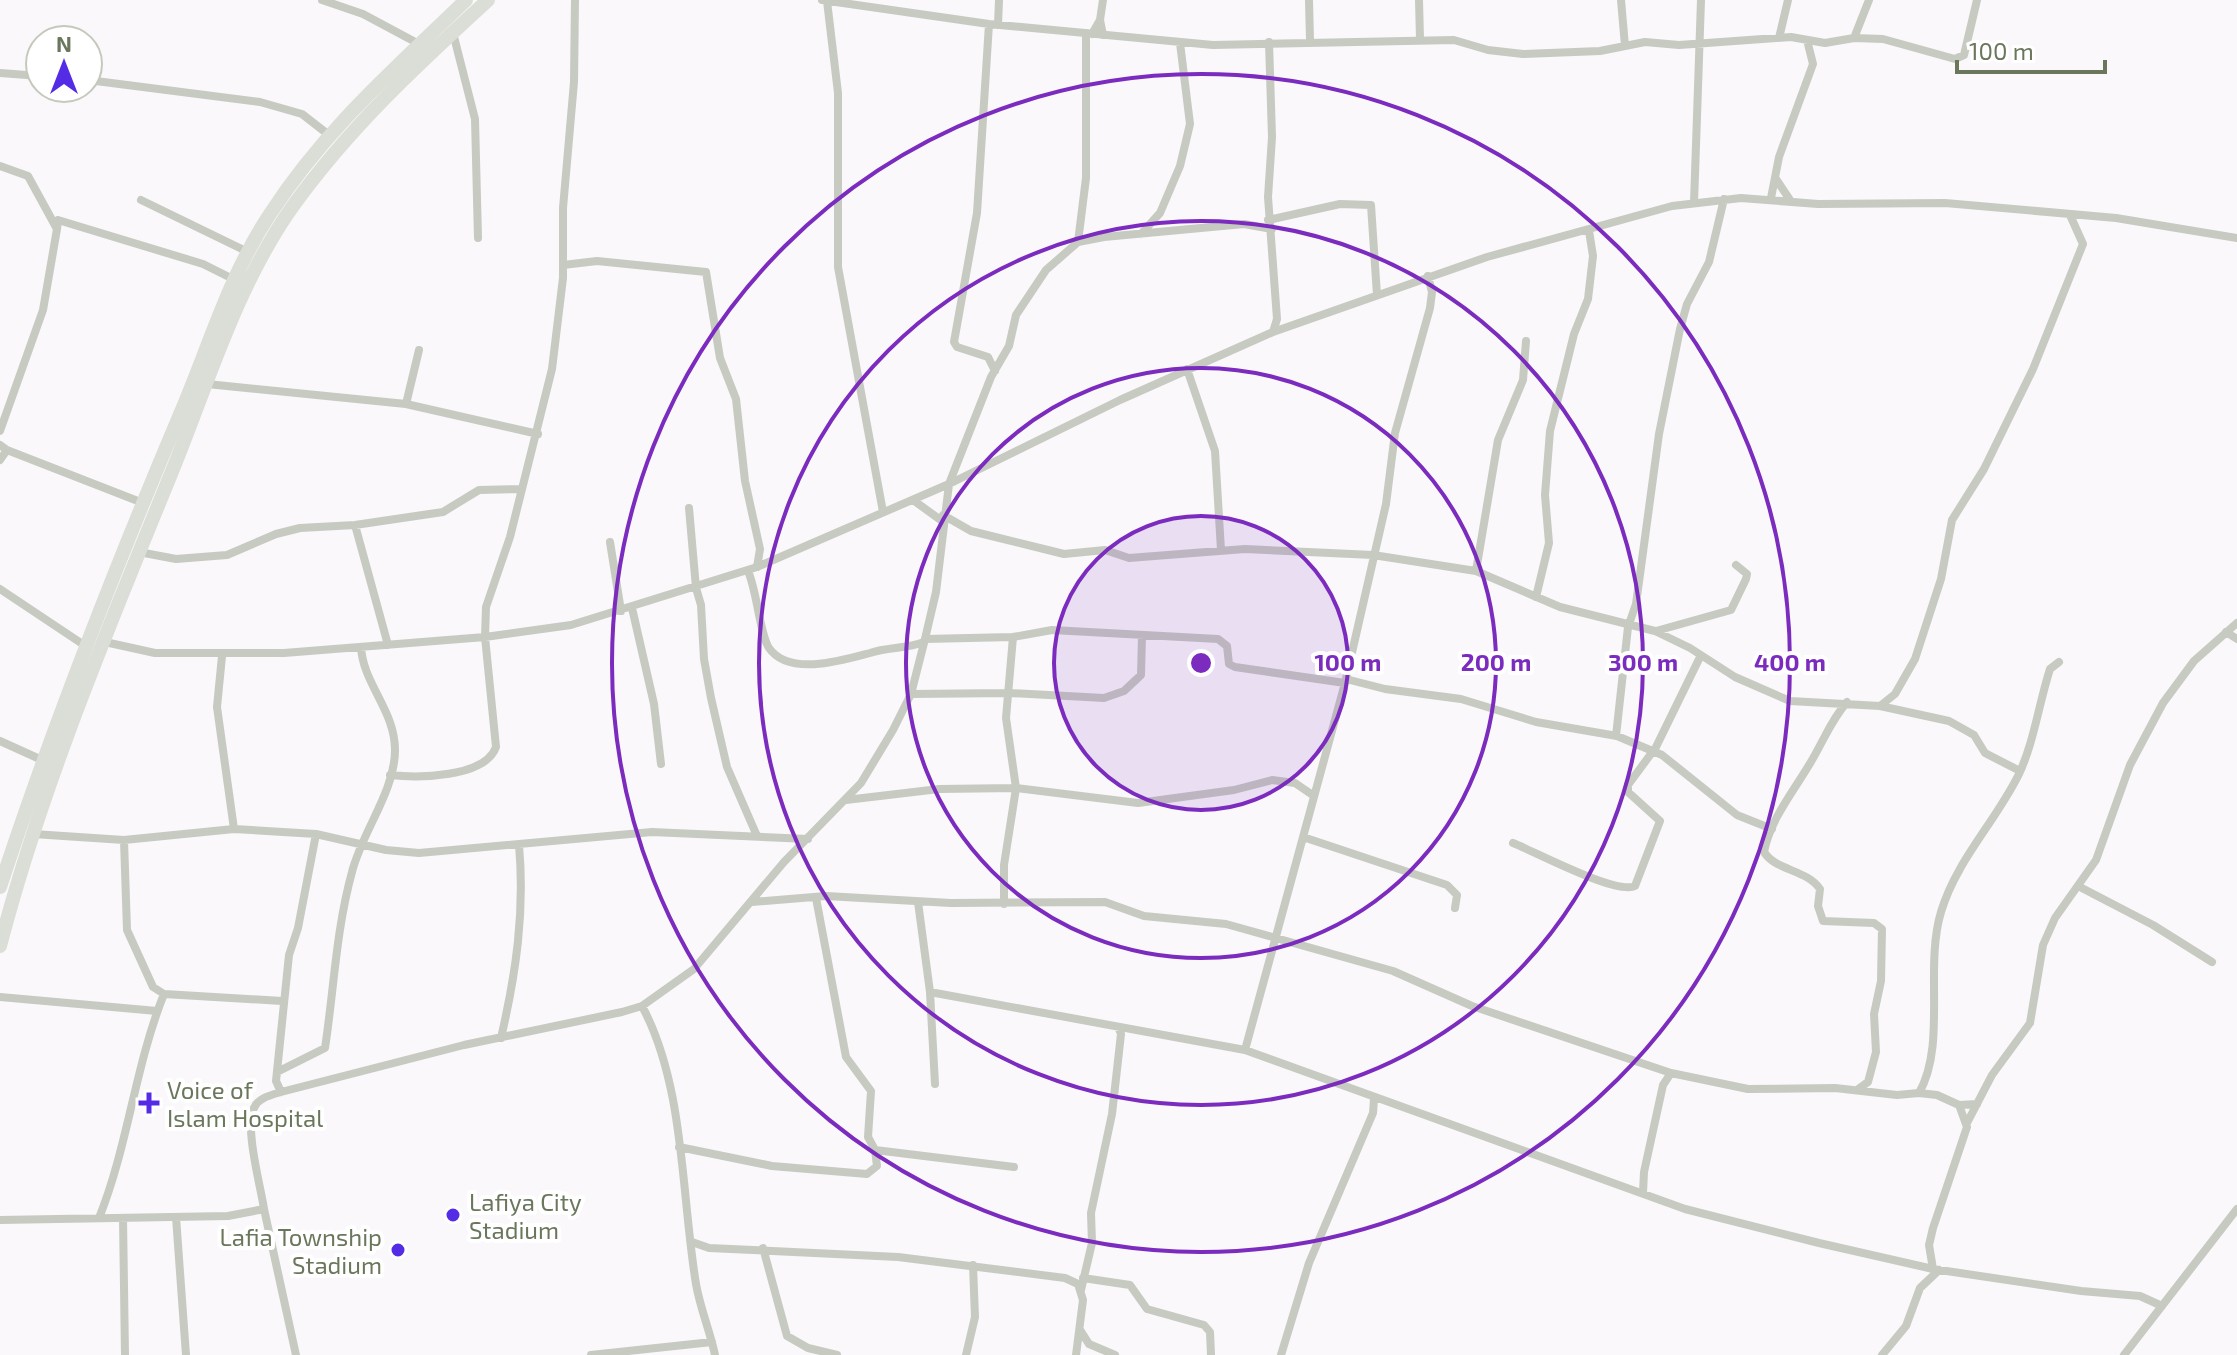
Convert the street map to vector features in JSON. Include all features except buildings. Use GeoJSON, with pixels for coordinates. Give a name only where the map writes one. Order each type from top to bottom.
{"type":"FeatureCollection","features":[{"type":"Feature","properties":{"kind":"highway"},"geometry":{"type":"LineString","coordinates":[[0,887],[42,760],[233,279],[270,215],[329,135],[374,85],[466,0]]}},
{"type":"Feature","properties":{"kind":"highway"},"geometry":{"type":"LineString","coordinates":[[0,946],[32,834],[139,552],[254,272],[292,208],[366,114],[488,0]]}},
{"type":"Feature","properties":{"kind":"street"},"geometry":{"type":"LineString","coordinates":[[322,0],[363,14],[419,44]]}},
{"type":"Feature","properties":{"kind":"street"},"geometry":{"type":"LineString","coordinates":[[390,775],[413,777],[451,773],[486,761],[493,753],[485,637],[486,607],[510,537],[538,434],[554,356],[574,82],[575,0]]}},
{"type":"Feature","properties":{"kind":"street"},"geometry":{"type":"LineString","coordinates":[[883,512],[838,267],[838,93],[825,0],[994,24],[1180,43],[1454,40],[1512,54],[1600,51],[1645,42],[1701,44],[1779,38],[1825,43],[1854,38],[1883,39],[1941,58],[1959,58],[1964,55],[1977,0]]}},
{"type":"Feature","properties":{"kind":"street"},"geometry":{"type":"LineString","coordinates":[[995,371],[988,357],[957,347],[954,342],[977,213],[994,24],[999,0]]}},
{"type":"Feature","properties":{"kind":"street"},"geometry":{"type":"LineString","coordinates":[[1103,0],[1100,20],[1103,35]]}},
{"type":"Feature","properties":{"kind":"street"},"geometry":{"type":"LineString","coordinates":[[1309,0],[1310,40]]}},
{"type":"Feature","properties":{"kind":"street"},"geometry":{"type":"LineString","coordinates":[[1419,0],[1420,39]]}},
{"type":"Feature","properties":{"kind":"street"},"geometry":{"type":"LineString","coordinates":[[1621,0],[1625,46]]}},
{"type":"Feature","properties":{"kind":"street"},"geometry":{"type":"LineString","coordinates":[[1694,203],[1701,0]]}},
{"type":"Feature","properties":{"kind":"street"},"geometry":{"type":"LineString","coordinates":[[1779,38],[1788,0]]}},
{"type":"Feature","properties":{"kind":"street"},"geometry":{"type":"LineString","coordinates":[[1854,38],[1869,0]]}},
{"type":"Feature","properties":{"kind":"street"},"geometry":{"type":"LineString","coordinates":[[1078,242],[1086,178],[1089,33],[1100,20]]}},
{"type":"Feature","properties":{"kind":"street"},"geometry":{"type":"LineString","coordinates":[[453,32],[462,56],[475,119],[478,238]]}},
{"type":"Feature","properties":{"kind":"street"},"geometry":{"type":"LineString","coordinates":[[1807,40],[1813,57]]}},
{"type":"Feature","properties":{"kind":"street"},"geometry":{"type":"LineString","coordinates":[[1269,42],[1270,218],[1277,319],[1273,332]]}},
{"type":"Feature","properties":{"kind":"street"},"geometry":{"type":"LineString","coordinates":[[1141,234],[1160,213],[1180,166],[1191,116],[1184,94],[1180,43]]}},
{"type":"Feature","properties":{"kind":"street"},"geometry":{"type":"LineString","coordinates":[[1771,198],[1779,157],[1806,87],[1813,57],[1825,43]]}},
{"type":"Feature","properties":{"kind":"street"},"geometry":{"type":"LineString","coordinates":[[0,73],[24,75]]}},
{"type":"Feature","properties":{"kind":"street"},"geometry":{"type":"LineString","coordinates":[[104,82],[260,102],[302,114],[329,135]]}},
{"type":"Feature","properties":{"kind":"street"},"geometry":{"type":"LineString","coordinates":[[0,166],[28,176],[57,229]]}},
{"type":"Feature","properties":{"kind":"street"},"geometry":{"type":"LineString","coordinates":[[1776,179],[1790,200]]}},
{"type":"Feature","properties":{"kind":"street"},"geometry":{"type":"LineString","coordinates":[[105,642],[155,653],[222,656],[485,637],[571,625],[696,588],[777,559],[949,484],[1187,369],[1273,332],[1428,276],[1694,203],[1771,198],[1818,204],[1945,203],[2141,221],[2237,238]]}},
{"type":"Feature","properties":{"kind":"street"},"geometry":{"type":"LineString","coordinates":[[1616,736],[1628,627],[1636,604],[1659,434],[1680,329],[1687,304],[1709,262],[1724,199]]}},
{"type":"Feature","properties":{"kind":"street"},"geometry":{"type":"LineString","coordinates":[[141,200],[248,252]]}},
{"type":"Feature","properties":{"kind":"street"},"geometry":{"type":"LineString","coordinates":[[296,1355],[264,1209],[251,1115],[260,1100],[281,1092],[642,1006],[694,969],[861,783],[911,694],[936,592],[942,518],[949,484],[995,371],[1009,346],[1018,310],[1046,270],[1078,242],[1261,224],[1270,218],[1340,204],[1371,205],[1377,295]]}},
{"type":"Feature","properties":{"kind":"street"},"geometry":{"type":"LineString","coordinates":[[1160,213],[1168,232]]}},
{"type":"Feature","properties":{"kind":"street"},"geometry":{"type":"LineString","coordinates":[[1880,706],[1895,694],[1915,659],[1945,566],[1952,520],[1984,469],[2050,331],[2083,244],[2070,215]]}},
{"type":"Feature","properties":{"kind":"street"},"geometry":{"type":"LineString","coordinates":[[0,431],[43,310],[58,220],[203,264],[233,279]]}},
{"type":"Feature","properties":{"kind":"street"},"geometry":{"type":"LineString","coordinates":[[1261,224],[1272,229]]}},
{"type":"Feature","properties":{"kind":"street"},"geometry":{"type":"LineString","coordinates":[[1536,597],[1549,543],[1545,495],[1550,431],[1574,334],[1588,299],[1593,256],[1589,231]]}},
{"type":"Feature","properties":{"kind":"street"},"geometry":{"type":"LineString","coordinates":[[563,265],[597,261],[706,272],[720,358],[736,399],[745,481],[760,549],[752,569],[768,646],[780,657],[795,662],[829,663],[855,659],[870,652],[903,650],[925,640],[1013,637],[1052,630],[1218,639],[1227,646],[1229,664],[1235,667],[1461,699],[1536,722],[1616,736],[1662,755],[1737,815],[1772,829]]}},
{"type":"Feature","properties":{"kind":"street"},"geometry":{"type":"LineString","coordinates":[[1245,1050],[1346,681],[1388,494],[1388,467],[1395,433],[1430,308],[1432,292],[1428,276]]}},
{"type":"Feature","properties":{"kind":"street"},"geometry":{"type":"LineString","coordinates":[[1277,319],[1290,327]]}},
{"type":"Feature","properties":{"kind":"street"},"geometry":{"type":"LineString","coordinates":[[1476,571],[1498,440],[1523,380],[1526,341]]}},
{"type":"Feature","properties":{"kind":"street"},"geometry":{"type":"LineString","coordinates":[[406,404],[419,350]]}},
{"type":"Feature","properties":{"kind":"street"},"geometry":{"type":"LineString","coordinates":[[1187,369],[1215,451],[1221,550]]}},
{"type":"Feature","properties":{"kind":"street"},"geometry":{"type":"LineString","coordinates":[[207,384],[406,404],[538,434]]}},
{"type":"Feature","properties":{"kind":"street"},"geometry":{"type":"LineString","coordinates":[[0,460],[4,448],[143,503]]}},
{"type":"Feature","properties":{"kind":"street"},"geometry":{"type":"LineString","coordinates":[[139,552],[194,560],[227,555],[276,534],[300,528],[355,525],[443,512],[479,490],[522,489]]}},
{"type":"Feature","properties":{"kind":"street"},"geometry":{"type":"LineString","coordinates":[[913,500],[971,531],[1064,554],[1105,550],[1129,558],[1221,550],[1373,555],[1476,571],[1560,607],[1628,627],[1655,631],[1735,677],[1790,701],[1880,706],[1949,721],[1974,735],[1985,753],[2020,771]]}},
{"type":"Feature","properties":{"kind":"street"},"geometry":{"type":"LineString","coordinates":[[689,508],[704,659],[727,767],[757,836]]}},
{"type":"Feature","properties":{"kind":"street"},"geometry":{"type":"LineString","coordinates":[[355,525],[388,645]]}},
{"type":"Feature","properties":{"kind":"street"},"geometry":{"type":"LineString","coordinates":[[610,542],[621,611]]}},
{"type":"Feature","properties":{"kind":"street"},"geometry":{"type":"LineString","coordinates":[[760,549],[777,559]]}},
{"type":"Feature","properties":{"kind":"street"},"geometry":{"type":"LineString","coordinates":[[1655,631],[1731,610],[1747,574],[1736,565]]}},
{"type":"Feature","properties":{"kind":"street"},"geometry":{"type":"LineString","coordinates":[[0,589],[87,647]]}},
{"type":"Feature","properties":{"kind":"street"},"geometry":{"type":"LineString","coordinates":[[632,608],[654,704],[661,764]]}},
{"type":"Feature","properties":{"kind":"street"},"geometry":{"type":"LineString","coordinates":[[1882,1355],[1906,1326],[1920,1288],[1936,1269],[1931,1236],[1967,1123],[2030,1023],[2039,955],[2055,918],[2101,850],[2130,765],[2163,703],[2194,661],[2237,623]]}},
{"type":"Feature","properties":{"kind":"street"},"geometry":{"type":"LineString","coordinates":[[2226,632],[2237,639]]}},
{"type":"Feature","properties":{"kind":"street"},"geometry":{"type":"LineString","coordinates":[[911,694],[1009,693],[1104,698],[1124,691],[1141,675],[1142,636]]}},
{"type":"Feature","properties":{"kind":"street"},"geometry":{"type":"LineString","coordinates":[[1004,904],[1004,865],[1016,788],[1006,718],[1013,637]]}},
{"type":"Feature","properties":{"kind":"street"},"geometry":{"type":"LineString","coordinates":[[277,1072],[325,1048],[336,944],[362,843],[396,753],[391,720],[362,661],[361,647]]}},
{"type":"Feature","properties":{"kind":"street"},"geometry":{"type":"LineString","coordinates":[[903,650],[920,661]]}},
{"type":"Feature","properties":{"kind":"street"},"geometry":{"type":"LineString","coordinates":[[1513,843],[1588,876],[1632,888],[1660,821],[1628,792],[1628,785],[1658,742],[1701,655]]}},
{"type":"Feature","properties":{"kind":"street"},"geometry":{"type":"LineString","coordinates":[[222,656],[217,707],[234,829]]}},
{"type":"Feature","properties":{"kind":"street"},"geometry":{"type":"LineString","coordinates":[[1921,1088],[1931,1042],[1932,969],[1941,911],[1959,872],[2020,771],[2050,669],[2059,662]]}},
{"type":"Feature","properties":{"kind":"street"},"geometry":{"type":"LineString","coordinates":[[1824,702],[1832,719]]}},
{"type":"Feature","properties":{"kind":"street"},"geometry":{"type":"LineString","coordinates":[[1847,702],[1832,719],[1772,829],[1765,855],[1813,880],[1820,889],[1818,906],[1823,921],[1874,923],[1882,929],[1881,981],[1874,1014],[1876,1052],[1868,1082],[1871,1092]]}},
{"type":"Feature","properties":{"kind":"street"},"geometry":{"type":"LineString","coordinates":[[0,741],[42,760]]}},
{"type":"Feature","properties":{"kind":"street"},"geometry":{"type":"LineString","coordinates":[[1658,742],[1662,755]]}},
{"type":"Feature","properties":{"kind":"street"},"geometry":{"type":"LineString","coordinates":[[846,800],[939,789],[1016,788],[1138,803],[1234,790],[1272,780],[1306,787],[1318,783]]}},
{"type":"Feature","properties":{"kind":"street"},"geometry":{"type":"LineString","coordinates":[[1306,787],[1314,796]]}},
{"type":"Feature","properties":{"kind":"street"},"geometry":{"type":"LineString","coordinates":[[32,834],[124,840],[180,831],[234,829],[316,834],[386,850],[419,853],[652,832],[808,839]]}},
{"type":"Feature","properties":{"kind":"street"},"geometry":{"type":"LineString","coordinates":[[281,1092],[277,1072],[282,1001],[316,834]]}},
{"type":"Feature","properties":{"kind":"street"},"geometry":{"type":"LineString","coordinates":[[1303,837],[1447,885],[1457,895],[1455,908]]}},
{"type":"Feature","properties":{"kind":"street"},"geometry":{"type":"LineString","coordinates":[[124,840],[127,930],[153,987],[164,994],[282,1001]]}},
{"type":"Feature","properties":{"kind":"street"},"geometry":{"type":"LineString","coordinates":[[501,1038],[513,986],[522,908],[519,845]]}},
{"type":"Feature","properties":{"kind":"street"},"geometry":{"type":"LineString","coordinates":[[2078,886],[2153,925],[2212,962]]}},
{"type":"Feature","properties":{"kind":"street"},"geometry":{"type":"LineString","coordinates":[[752,902],[816,898],[1004,904],[1105,902],[1144,916],[1204,919],[1393,971],[1472,1006],[1671,1073],[1748,1089],[1871,1092],[1921,1088],[1959,1105],[1977,1104]]}},
{"type":"Feature","properties":{"kind":"street"},"geometry":{"type":"LineString","coordinates":[[679,1147],[772,1166],[867,1174],[877,1166],[875,1150],[868,1137],[871,1091],[846,1057],[816,898]]}},
{"type":"Feature","properties":{"kind":"street"},"geometry":{"type":"LineString","coordinates":[[918,902],[930,992],[935,1084]]}},
{"type":"Feature","properties":{"kind":"street"},"geometry":{"type":"LineString","coordinates":[[930,992],[1123,1030],[1245,1050],[1685,1209],[1936,1269],[2140,1296],[2162,1306]]}},
{"type":"Feature","properties":{"kind":"street"},"geometry":{"type":"LineString","coordinates":[[99,1218],[112,1186],[121,1138],[164,994]]}},
{"type":"Feature","properties":{"kind":"street"},"geometry":{"type":"LineString","coordinates":[[0,997],[157,1011]]}},
{"type":"Feature","properties":{"kind":"street"},"geometry":{"type":"LineString","coordinates":[[642,1006],[658,1035],[679,1147],[706,1330],[715,1355]]}},
{"type":"Feature","properties":{"kind":"street"},"geometry":{"type":"LineString","coordinates":[[1076,1352],[1083,1274],[1092,1243],[1091,1213],[1102,1171],[1123,1030]]}},
{"type":"Feature","properties":{"kind":"street"},"geometry":{"type":"LineString","coordinates":[[1658,1069],[1663,1085]]}},
{"type":"Feature","properties":{"kind":"street"},"geometry":{"type":"LineString","coordinates":[[1643,1193],[1644,1172],[1663,1085],[1671,1073]]}},
{"type":"Feature","properties":{"kind":"street"},"geometry":{"type":"LineString","coordinates":[[1857,1090],[1868,1082]]}},
{"type":"Feature","properties":{"kind":"street"},"geometry":{"type":"LineString","coordinates":[[1281,1355],[1309,1263],[1373,1113],[1374,1099]]}},
{"type":"Feature","properties":{"kind":"street"},"geometry":{"type":"LineString","coordinates":[[1959,1105],[1967,1123]]}},
{"type":"Feature","properties":{"kind":"street"},"geometry":{"type":"LineString","coordinates":[[875,1150],[1014,1167]]}},
{"type":"Feature","properties":{"kind":"street"},"geometry":{"type":"LineString","coordinates":[[0,1220],[228,1216],[264,1209]]}},
{"type":"Feature","properties":{"kind":"street"},"geometry":{"type":"LineString","coordinates":[[2124,1355],[2237,1209]]}},
{"type":"Feature","properties":{"kind":"street"},"geometry":{"type":"LineString","coordinates":[[176,1217],[186,1355]]}},
{"type":"Feature","properties":{"kind":"street"},"geometry":{"type":"LineString","coordinates":[[123,1218],[125,1355]]}},
{"type":"Feature","properties":{"kind":"street"},"geometry":{"type":"LineString","coordinates":[[692,1242],[709,1248],[763,1248],[973,1265],[1071,1280],[1083,1274],[1130,1285],[1147,1309],[1204,1325],[1210,1332],[1211,1355]]}},
{"type":"Feature","properties":{"kind":"street"},"geometry":{"type":"LineString","coordinates":[[694,1260],[709,1248]]}},
{"type":"Feature","properties":{"kind":"street"},"geometry":{"type":"LineString","coordinates":[[763,1248],[783,1328],[794,1342],[810,1352],[837,1355]]}},
{"type":"Feature","properties":{"kind":"street"},"geometry":{"type":"LineString","coordinates":[[966,1355],[975,1317],[973,1265]]}},
{"type":"Feature","properties":{"kind":"street"},"geometry":{"type":"LineString","coordinates":[[1071,1280],[1081,1291]]}},
{"type":"Feature","properties":{"kind":"street"},"geometry":{"type":"LineString","coordinates":[[1080,1329],[1089,1344],[1115,1355]]}},
{"type":"Feature","properties":{"kind":"street"},"geometry":{"type":"LineString","coordinates":[[591,1355],[712,1342]]}},
{"type":"Feature","properties":{"kind":"street"},"geometry":{"type":"LineString","coordinates":[[1076,1352],[1089,1344]]}},
{"type":"Feature","properties":{"kind":"place","name":"Voice of Islam Hospital"},"geometry":{"type":"Point","coordinates":[149,1103]}},
{"type":"Feature","properties":{"kind":"place","name":"Lafiya City Stadium"},"geometry":{"type":"Point","coordinates":[453,1215]}},
{"type":"Feature","properties":{"kind":"place","name":"Lafia Township Stadium"},"geometry":{"type":"Point","coordinates":[398,1250]}}]}
